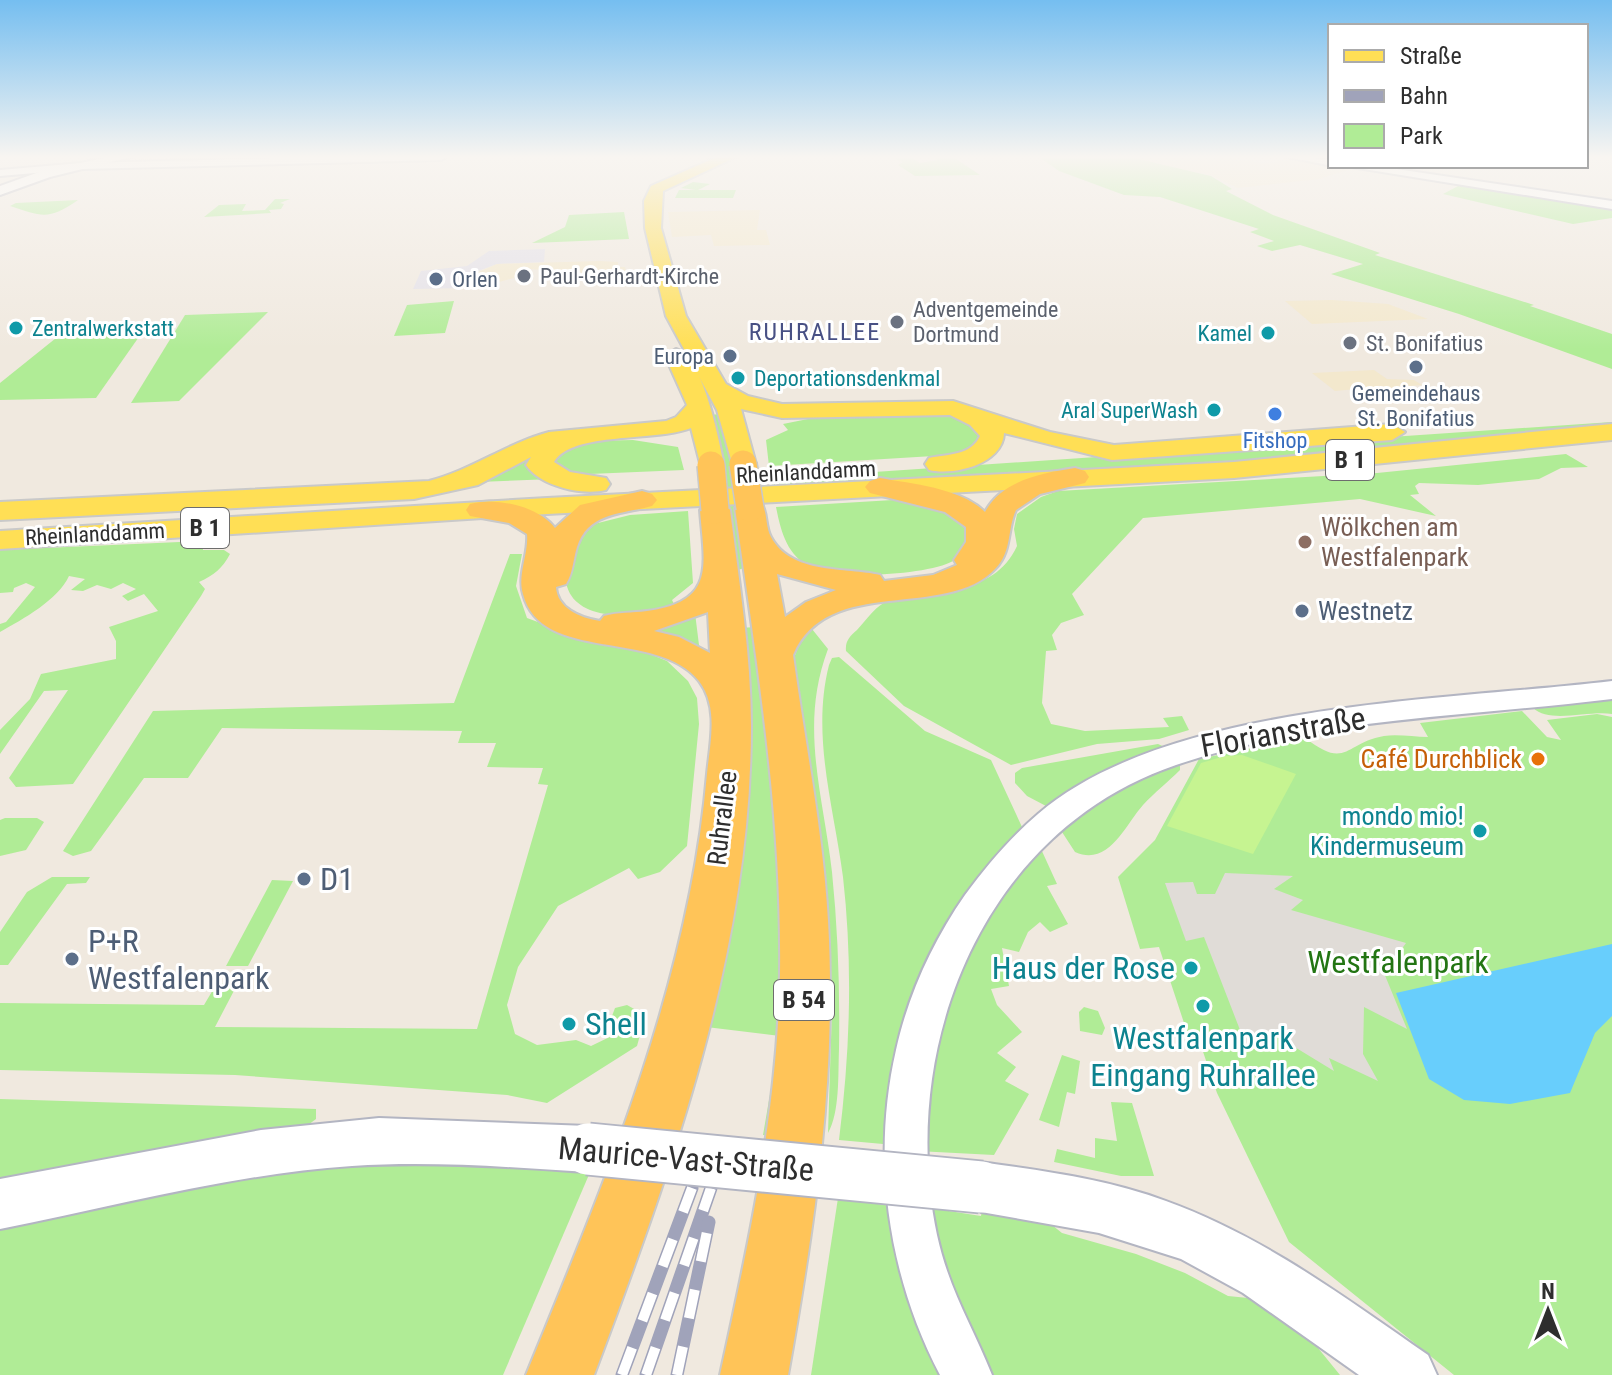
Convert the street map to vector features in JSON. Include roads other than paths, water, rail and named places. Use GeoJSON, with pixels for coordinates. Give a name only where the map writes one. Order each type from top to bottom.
{"type":"FeatureCollection","features":[{"type":"Feature","properties":{"kind":"highway","name":"Ruhrallee"},"geometry":{"type":"LineString","coordinates":[[742,457],[791,782],[804,916],[805,973],[800,1098],[786,1211],[754,1375]]}},
{"type":"Feature","properties":{"kind":"highway","name":"Ruhrallee"},"geometry":{"type":"LineString","coordinates":[[560,1375],[633,1181],[696,970],[722,833],[730,702],[722,574],[710,462]]}},
{"type":"Feature","properties":{"kind":"highway"},"geometry":{"type":"LineString","coordinates":[[773,660],[781,643],[804,618],[840,598],[944,581],[978,568],[995,547],[998,517],[1007,504],[1041,483],[1075,477]]}},
{"type":"Feature","properties":{"kind":"highway"},"geometry":{"type":"LineString","coordinates":[[754,528],[779,562],[796,572],[847,582],[904,579],[946,572],[970,560],[978,551],[982,531],[969,513],[937,498],[880,487]]}},
{"type":"Feature","properties":{"kind":"highway"},"geometry":{"type":"LineString","coordinates":[[642,500],[595,511],[568,529],[559,545],[553,588],[562,605],[571,612],[603,622],[647,622],[680,612],[708,597],[722,574]]}},
{"type":"Feature","properties":{"kind":"highway"},"geometry":{"type":"LineString","coordinates":[[481,510],[516,514],[530,519],[541,531],[545,544],[540,599],[552,614],[581,627],[629,634],[672,646],[712,672],[730,702]]}},
{"type":"Feature","properties":{"kind":"main road","name":"Ruhrallee"},"geometry":{"type":"LineString","coordinates":[[644,221],[672,304],[710,462]]}},
{"type":"Feature","properties":{"kind":"main road","name":"Ruhrallee"},"geometry":{"type":"LineString","coordinates":[[652,221],[652,247]]}},
{"type":"Feature","properties":{"kind":"main road","name":"Ruhrallee"},"geometry":{"type":"LineString","coordinates":[[679,340],[719,389],[742,457]]}},
{"type":"Feature","properties":{"kind":"main road"},"geometry":{"type":"LineString","coordinates":[[719,389],[751,406],[782,411],[953,408],[1044,438],[1112,452]]}},
{"type":"Feature","properties":{"kind":"main road"},"geometry":{"type":"LineString","coordinates":[[401,491],[468,479],[540,442],[558,437],[670,428],[685,422],[699,406]]}},
{"type":"Feature","properties":{"kind":"main road"},"geometry":{"type":"LineString","coordinates":[[742,457],[772,424],[829,415],[945,411],[970,416],[990,430],[990,444],[980,453],[938,464]]}},
{"type":"Feature","properties":{"kind":"main road","name":"Rheinlanddamm"},"geometry":{"type":"LineString","coordinates":[[0,511],[596,484],[938,464],[1612,417]]}},
{"type":"Feature","properties":{"kind":"main road","name":"Rheinlanddamm"},"geometry":{"type":"LineString","coordinates":[[0,540],[642,500],[1293,465],[1612,432]]}},
{"type":"Feature","properties":{"kind":"main road"},"geometry":{"type":"LineString","coordinates":[[596,484],[551,475],[539,465],[540,458],[553,447],[574,441],[637,438],[675,443],[710,462]]}},
{"type":"Feature","properties":{"kind":"main road","name":"Rheinlanddamm"},"geometry":{"type":"LineString","coordinates":[[1532,442],[1612,440]]}},
{"type":"Feature","properties":{"kind":"main road","name":"Maurice-Vast-Straße"},"geometry":{"type":"LineString","coordinates":[[0,1204],[269,1152],[351,1143],[452,1141],[588,1149],[981,1187],[1059,1198],[1167,1227],[1206,1243],[1266,1277],[1408,1375]]}},
{"type":"Feature","properties":{"kind":"main road","name":"Maurice-Vast-Straße"},"geometry":{"type":"LineString","coordinates":[[1342,1331],[1380,1375]]}},
{"type":"Feature","properties":{"kind":"street","name":"Florianstraße"},"geometry":{"type":"LineString","coordinates":[[967,1375],[929,1296],[911,1228],[906,1132],[914,1052],[932,991],[973,909],[1031,836],[1077,802],[1128,773],[1209,741],[1335,720],[1612,690]]}},
{"type":"Feature","properties":{"kind":"water"},"geometry":{"type":"Polygon","coordinates":[[[1612,944],[1612,1016],[1595,1033],[1570,1093],[1510,1104],[1464,1100],[1429,1079],[1396,993],[1612,944]]]}},
{"type":"Feature","properties":{"kind":"railway"},"geometry":{"type":"LineString","coordinates":[[622,1375],[692,1188]]}},
{"type":"Feature","properties":{"kind":"railway"},"geometry":{"type":"LineString","coordinates":[[646,1375],[711,1188]]}},
{"type":"Feature","properties":{"kind":"railway"},"geometry":{"type":"LineString","coordinates":[[677,1375],[709,1222]]}},
{"type":"Feature","properties":{"kind":"place","name":"Paul-Gerhardt-Kirche"},"geometry":{"type":"Point","coordinates":[524,276]}},
{"type":"Feature","properties":{"kind":"place","name":"Orlen"},"geometry":{"type":"Point","coordinates":[436,279]}},
{"type":"Feature","properties":{"kind":"place","name":"Adventgemeinde Dortmund"},"geometry":{"type":"Point","coordinates":[897,322]}},
{"type":"Feature","properties":{"kind":"place","name":"Zentralwerkstatt"},"geometry":{"type":"Point","coordinates":[16,328]}},
{"type":"Feature","properties":{"kind":"place","name":"Kamel"},"geometry":{"type":"Point","coordinates":[1268,333]}},
{"type":"Feature","properties":{"kind":"place","name":"St. Bonifatius"},"geometry":{"type":"Point","coordinates":[1350,343]}},
{"type":"Feature","properties":{"kind":"place","name":"Europa"},"geometry":{"type":"Point","coordinates":[730,356]}},
{"type":"Feature","properties":{"kind":"place","name":"Gemeindehaus St. Bonifatius"},"geometry":{"type":"Point","coordinates":[1416,367]}},
{"type":"Feature","properties":{"kind":"place","name":"Deportationsdenkmal"},"geometry":{"type":"Point","coordinates":[738,378]}},
{"type":"Feature","properties":{"kind":"place","name":"Aral SuperWash"},"geometry":{"type":"Point","coordinates":[1214,410]}},
{"type":"Feature","properties":{"kind":"place","name":"Fitshop"},"geometry":{"type":"Point","coordinates":[1275,414]}},
{"type":"Feature","properties":{"kind":"place","name":"Wölkchen am Westfalenpark"},"geometry":{"type":"Point","coordinates":[1305,542]}},
{"type":"Feature","properties":{"kind":"place","name":"Westnetz"},"geometry":{"type":"Point","coordinates":[1302,611]}},
{"type":"Feature","properties":{"kind":"place","name":"Café Durchblick"},"geometry":{"type":"Point","coordinates":[1538,759]}},
{"type":"Feature","properties":{"kind":"place","name":"mondo mio! Kindermuseum"},"geometry":{"type":"Point","coordinates":[1480,831]}},
{"type":"Feature","properties":{"kind":"place","name":"D1"},"geometry":{"type":"Point","coordinates":[304,879]}},
{"type":"Feature","properties":{"kind":"place","name":"P+R Westfalenpark"},"geometry":{"type":"Point","coordinates":[72,959]}},
{"type":"Feature","properties":{"kind":"place","name":"Haus der Rose"},"geometry":{"type":"Point","coordinates":[1191,968]}},
{"type":"Feature","properties":{"kind":"place","name":"Westfalenpark Eingang Ruhrallee"},"geometry":{"type":"Point","coordinates":[1203,1006]}},
{"type":"Feature","properties":{"kind":"place","name":"Shell"},"geometry":{"type":"Point","coordinates":[569,1024]}},
{"type":"Feature","properties":{"kind":"district","name":"RUHRALLEE"},"geometry":{"type":"Point","coordinates":[815,332]}},
{"type":"Feature","properties":{"kind":"park label","name":"Westfalenpark"},"geometry":{"type":"Point","coordinates":[1398,962]}}]}
